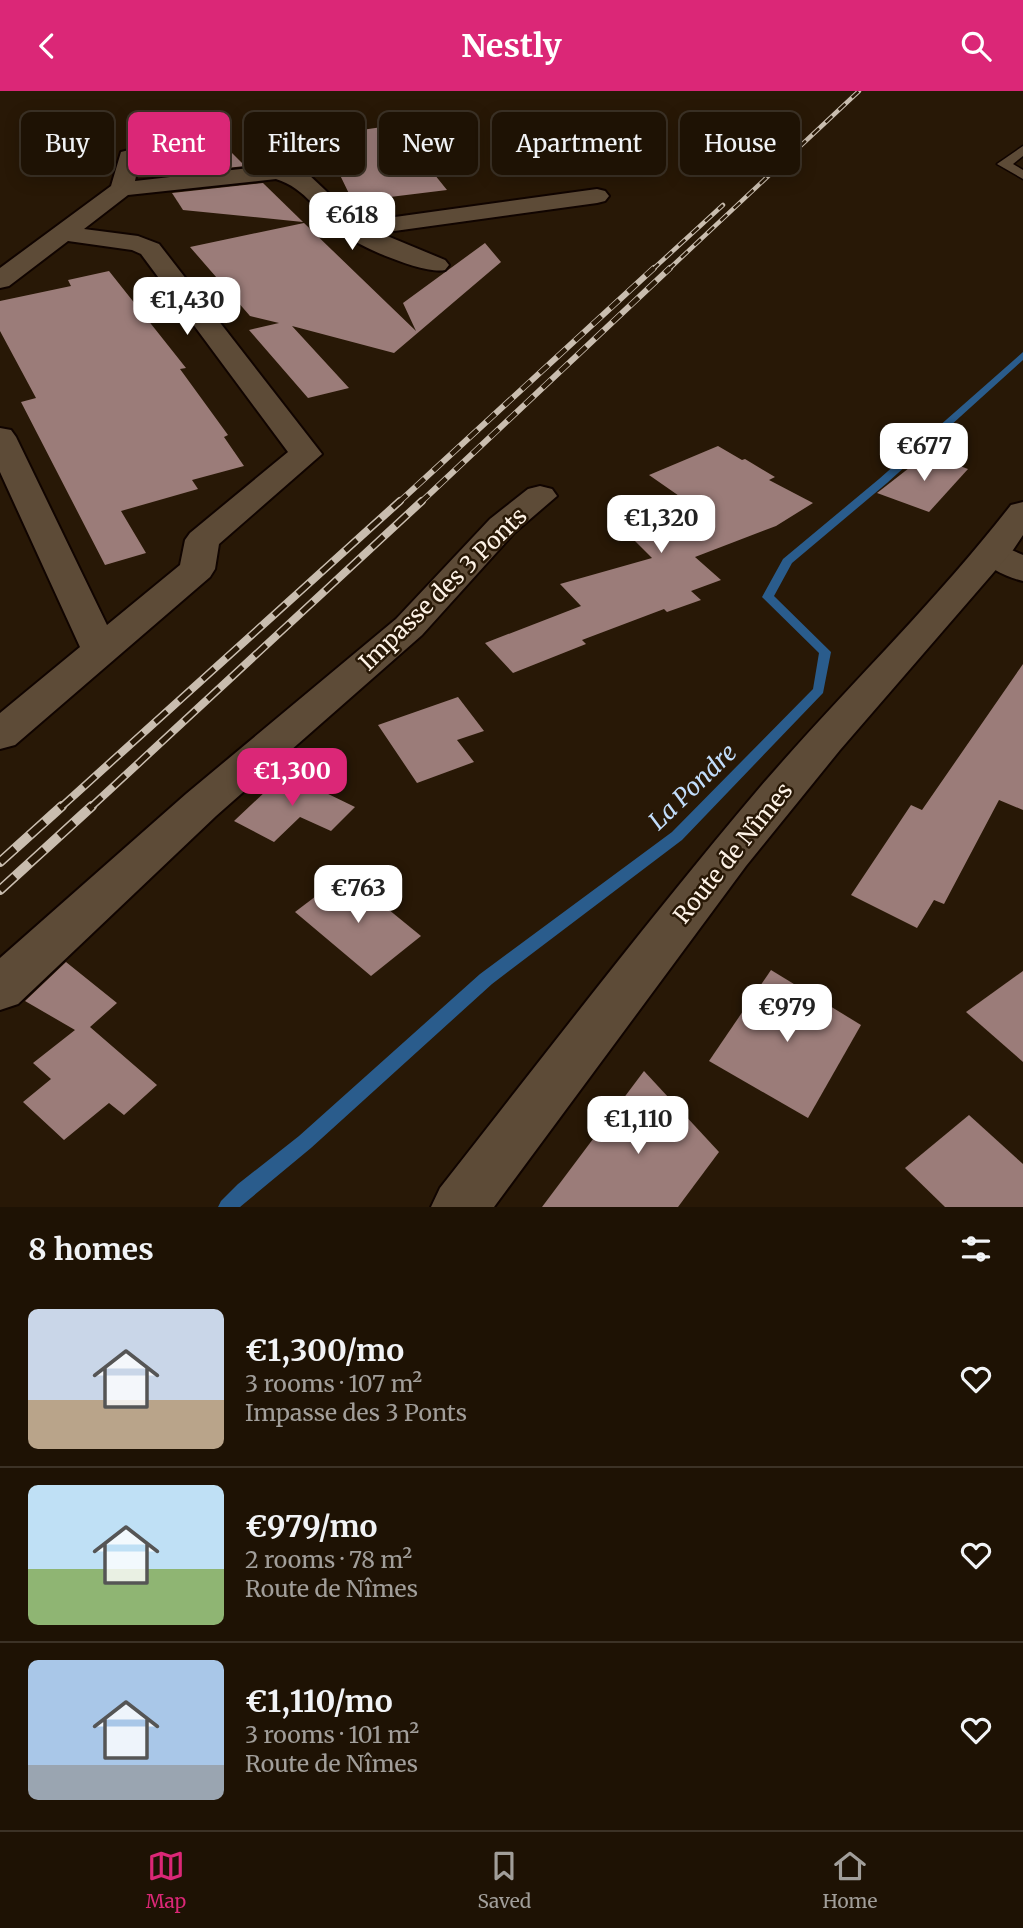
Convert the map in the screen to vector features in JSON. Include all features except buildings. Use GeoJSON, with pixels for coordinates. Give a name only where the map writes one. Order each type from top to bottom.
{"type":"FeatureCollection","features":[{"type":"Feature","properties":{"kind":"street"},"geometry":{"type":"LineString","coordinates":[[122,190],[128,162]]}},
{"type":"Feature","properties":{"kind":"street"},"geometry":{"type":"LineString","coordinates":[[6,271],[122,190],[267,172],[286,173],[300,179],[353,230],[437,252],[471,225],[473,213]]}},
{"type":"Feature","properties":{"kind":"street"},"geometry":{"type":"LineString","coordinates":[[353,230],[597,196]]}},
{"type":"Feature","properties":{"kind":"street"},"geometry":{"type":"LineString","coordinates":[[0,735],[102,652],[197,569],[202,540],[306,454],[150,249],[128,242],[60,233]]}},
{"type":"Feature","properties":{"kind":"street"},"geometry":{"type":"LineString","coordinates":[[0,437],[102,652]]}},
{"type":"Feature","properties":{"kind":"street","name":"Impasse des 3 Ponts"},"geometry":{"type":"LineString","coordinates":[[0,989],[201,805],[409,627],[502,526],[540,496]]}},
{"type":"Feature","properties":{"kind":"street","name":"Route de Nîmes"},"geometry":{"type":"LineString","coordinates":[[460,1207],[667,935],[825,741],[1008,562],[1023,512]]}},
{"type":"Feature","properties":{"kind":"lane"},"geometry":{"type":"LineString","coordinates":[[1023,150],[1004,164],[1023,175]]}},
{"type":"Feature","properties":{"kind":"waterway","name":"La Pondre"},"geometry":{"type":"LineString","coordinates":[[227,1207],[244,1190],[305,1142],[486,979],[677,836],[819,690],[825,652],[768,597],[787,561],[883,481],[1023,355]]}},
{"type":"Feature","properties":{"kind":"railway"},"geometry":{"type":"LineString","coordinates":[[668,270],[859,91]]}},
{"type":"Feature","properties":{"kind":"railway"},"geometry":{"type":"LineString","coordinates":[[652,270],[723,205]]}},
{"type":"Feature","properties":{"kind":"railway"},"geometry":{"type":"LineString","coordinates":[[398,503],[654,268]]}},
{"type":"Feature","properties":{"kind":"railway"},"geometry":{"type":"LineString","coordinates":[[420,503],[670,268]]}},
{"type":"Feature","properties":{"kind":"railway"},"geometry":{"type":"LineString","coordinates":[[60,808],[400,501]]}},
{"type":"Feature","properties":{"kind":"railway"},"geometry":{"type":"LineString","coordinates":[[90,808],[422,501]]}},
{"type":"Feature","properties":{"kind":"railway"},"geometry":{"type":"LineString","coordinates":[[0,862],[62,806]]}},
{"type":"Feature","properties":{"kind":"railway"},"geometry":{"type":"LineString","coordinates":[[0,890],[92,806]]}}]}
